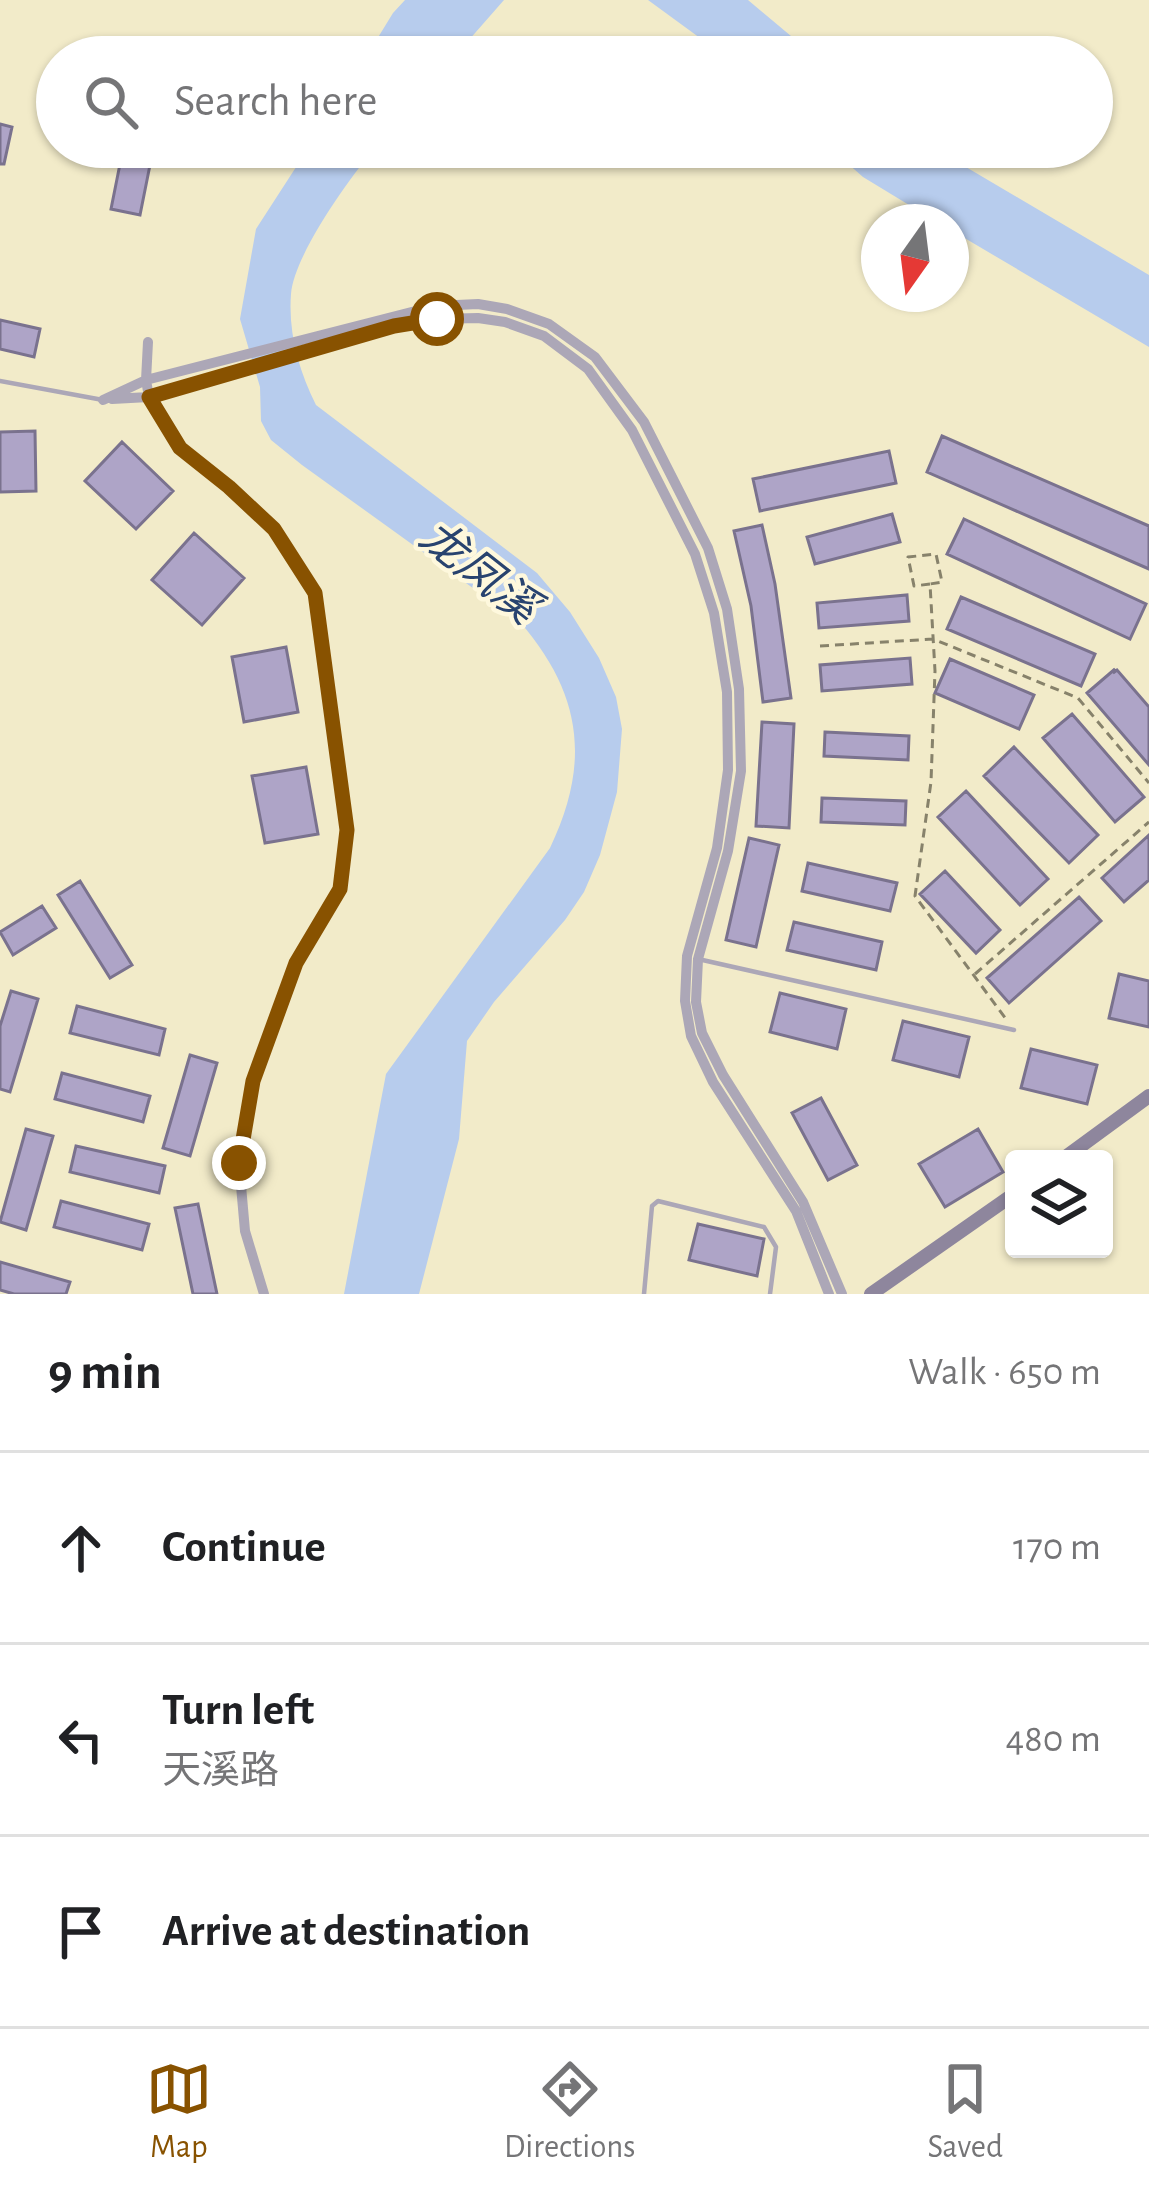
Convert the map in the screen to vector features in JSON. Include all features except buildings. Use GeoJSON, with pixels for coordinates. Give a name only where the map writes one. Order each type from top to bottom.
{"type":"FeatureCollection","features":[{"type":"Feature","properties":{"kind":"street"},"geometry":{"type":"LineString","coordinates":[[103,400],[146,380],[435,306],[478,311],[544,336],[588,369],[632,430],[695,554],[714,613],[727,692],[728,770],[717,848],[686,968],[691,1036],[712,1082],[796,1211],[829,1294]]}},
{"type":"Feature","properties":{"kind":"street"},"geometry":{"type":"LineString","coordinates":[[103,400],[149,397],[394,326],[478,311],[507,309],[549,324],[595,357],[644,422],[708,548],[728,609],[739,689],[741,771],[728,851],[698,959],[696,1002],[702,1033],[803,1202],[842,1294]]}},
{"type":"Feature","properties":{"kind":"street"},"geometry":{"type":"LineString","coordinates":[[148,342],[149,397],[180,448],[274,529],[315,593],[347,830],[340,889],[296,963],[253,1081],[239,1163],[245,1231],[264,1294]]}},
{"type":"Feature","properties":{"kind":"street"},"geometry":{"type":"LineString","coordinates":[[1075,1150],[1149,1096]]}},
{"type":"Feature","properties":{"kind":"street"},"geometry":{"type":"LineString","coordinates":[[871,1294],[1005,1199]]}},
{"type":"Feature","properties":{"kind":"lane"},"geometry":{"type":"LineString","coordinates":[[0,381],[103,400]]}},
{"type":"Feature","properties":{"kind":"lane"},"geometry":{"type":"LineString","coordinates":[[689,947],[698,959],[1014,1030]]}},
{"type":"Feature","properties":{"kind":"lane"},"geometry":{"type":"LineString","coordinates":[[686,968],[698,959]]}},
{"type":"Feature","properties":{"kind":"lane"},"geometry":{"type":"LineString","coordinates":[[644,1294],[648,1223],[652,1206],[658,1202],[764,1227],[776,1247],[770,1294]]}},
{"type":"Feature","properties":{"kind":"path"},"geometry":{"type":"LineString","coordinates":[[936,554],[942,582],[930,584],[914,586],[908,557],[936,554]]}},
{"type":"Feature","properties":{"kind":"path"},"geometry":{"type":"LineString","coordinates":[[930,584],[931,782],[915,896],[1014,1030]]}},
{"type":"Feature","properties":{"kind":"path"},"geometry":{"type":"LineString","coordinates":[[820,646],[933,639],[1078,698],[1149,783]]}},
{"type":"Feature","properties":{"kind":"path"},"geometry":{"type":"LineString","coordinates":[[974,975],[1149,822]]}},
{"type":"Feature","properties":{"kind":"water"},"geometry":{"type":"Polygon","coordinates":[[[405,0],[504,0],[472,36],[379,36],[405,0]]]}},
{"type":"Feature","properties":{"kind":"water"},"geometry":{"type":"Polygon","coordinates":[[[648,0],[748,0],[791,36],[697,36],[648,0]]]}},
{"type":"Feature","properties":{"kind":"water","name":"龙凤溪"},"geometry":{"type":"Polygon","coordinates":[[[295,168],[359,168],[302,259],[291,294],[293,337],[316,405],[537,573],[570,612],[599,658],[616,697],[622,729],[617,792],[584,892],[467,1041],[459,1139],[419,1294],[344,1294],[386,1074],[550,848],[571,787],[574,730],[557,676],[520,622],[271,440],[261,421],[260,387],[240,319],[256,229],[295,168]]]}},
{"type":"Feature","properties":{"kind":"water"},"geometry":{"type":"Polygon","coordinates":[[[853,168],[968,168],[1149,275],[1149,347],[969,241],[969,204],[907,204],[853,168]]]}},
{"type":"Feature","properties":{"kind":"route"},"geometry":{"type":"LineString","coordinates":[[239,1163],[253,1081],[296,963],[340,889],[347,830],[315,593],[274,529],[180,448],[149,397],[394,326],[437,319]]}}]}
